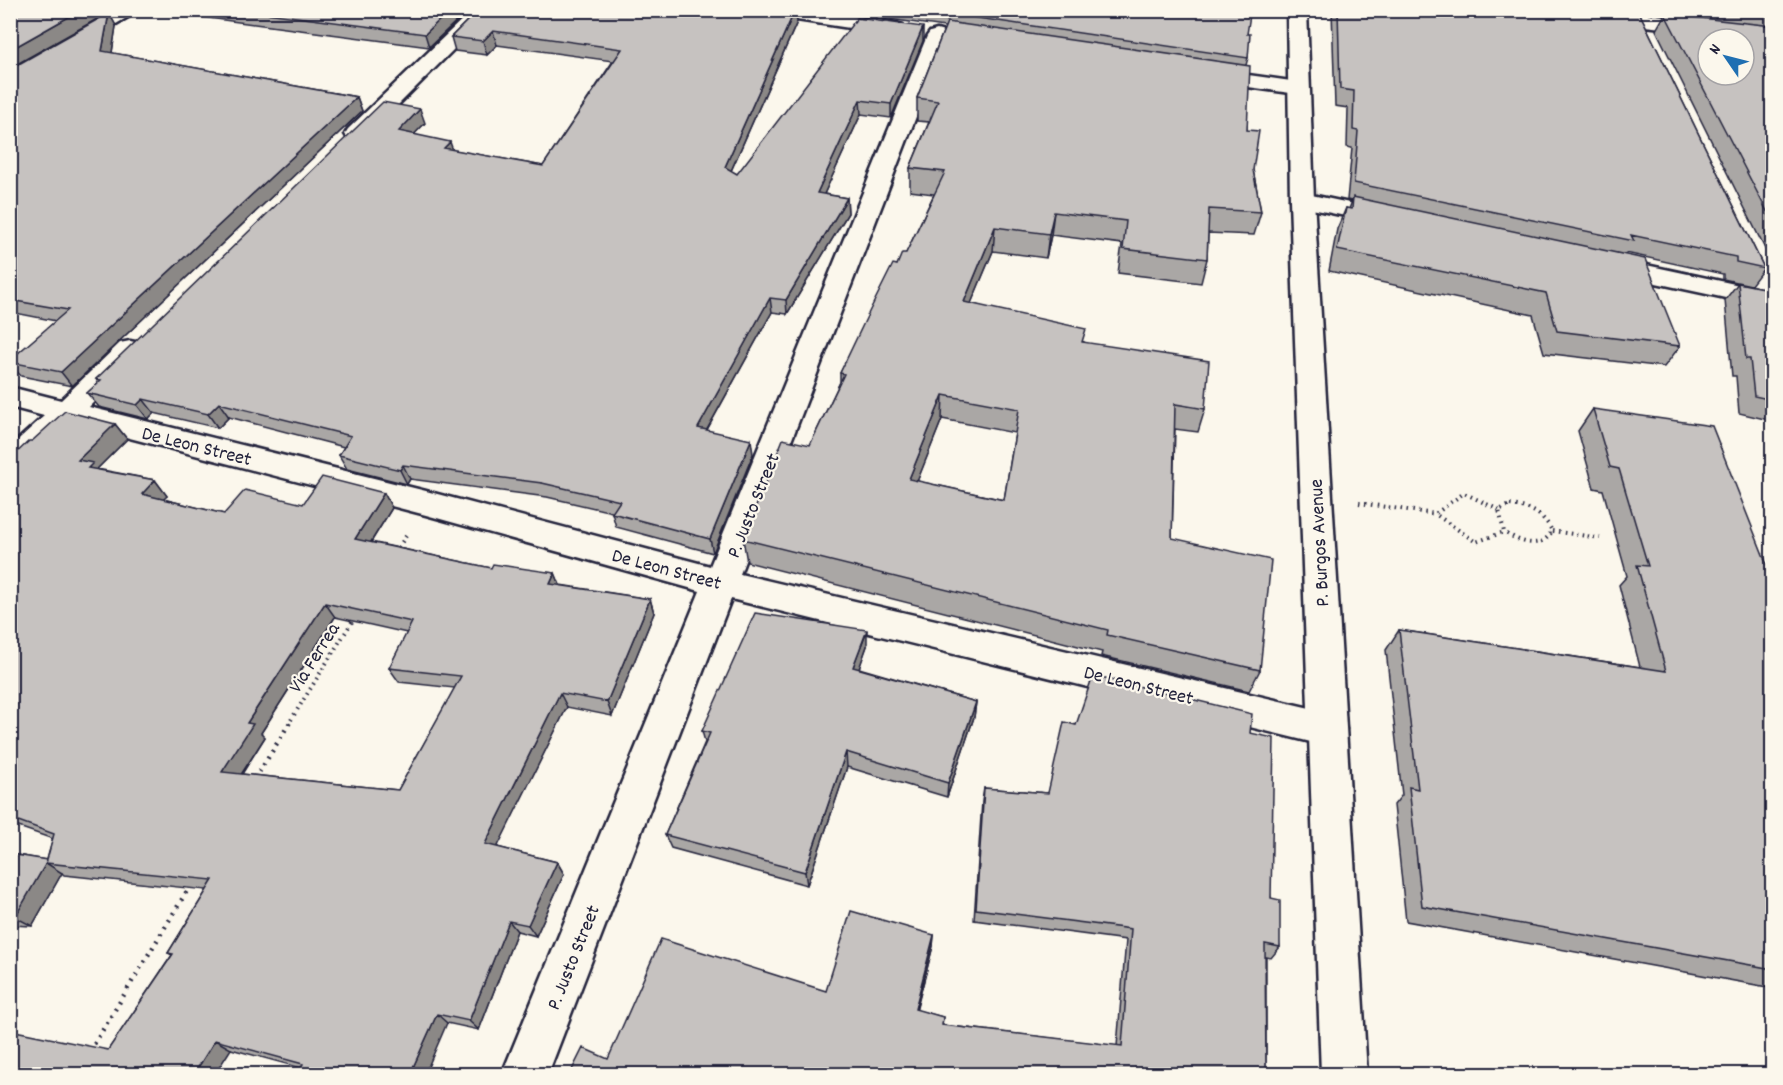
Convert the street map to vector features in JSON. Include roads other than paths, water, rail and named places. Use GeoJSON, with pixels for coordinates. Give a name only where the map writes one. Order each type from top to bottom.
{"type":"FeatureCollection","features":[{"type":"Feature","properties":{"kind":"street"},"geometry":{"type":"LineString","coordinates":[[10,80],[131,10]]}},
{"type":"Feature","properties":{"kind":"street"},"geometry":{"type":"LineString","coordinates":[[339,150],[484,10]]}},
{"type":"Feature","properties":{"kind":"street","name":"P. Justo Street"},"geometry":{"type":"LineString","coordinates":[[525,1074],[722,583],[949,37],[770,10]]}},
{"type":"Feature","properties":{"kind":"street","name":"P. Burgos Avenue"},"geometry":{"type":"LineString","coordinates":[[1297,10],[1302,200],[1344,1074]]}},
{"type":"Feature","properties":{"kind":"street"},"geometry":{"type":"LineString","coordinates":[[1560,10],[1637,16],[1773,35]]}},
{"type":"Feature","properties":{"kind":"street"},"geometry":{"type":"LineString","coordinates":[[1637,16],[1649,42]]}},
{"type":"Feature","properties":{"kind":"street"},"geometry":{"type":"LineString","coordinates":[[1181,71],[1298,88]]}},
{"type":"Feature","properties":{"kind":"street"},"geometry":{"type":"LineString","coordinates":[[1302,200],[1417,224]]}},
{"type":"Feature","properties":{"kind":"street"},"geometry":{"type":"LineString","coordinates":[[1589,261],[1773,297]]}},
{"type":"Feature","properties":{"kind":"street"},"geometry":{"type":"LineString","coordinates":[[1762,274],[1773,297]]}},
{"type":"Feature","properties":{"kind":"street"},"geometry":{"type":"LineString","coordinates":[[10,466],[151,329]]}},
{"type":"Feature","properties":{"kind":"street","name":"De Leon Street"},"geometry":{"type":"LineString","coordinates":[[10,397],[426,503],[722,583],[1327,729]]}}]}
